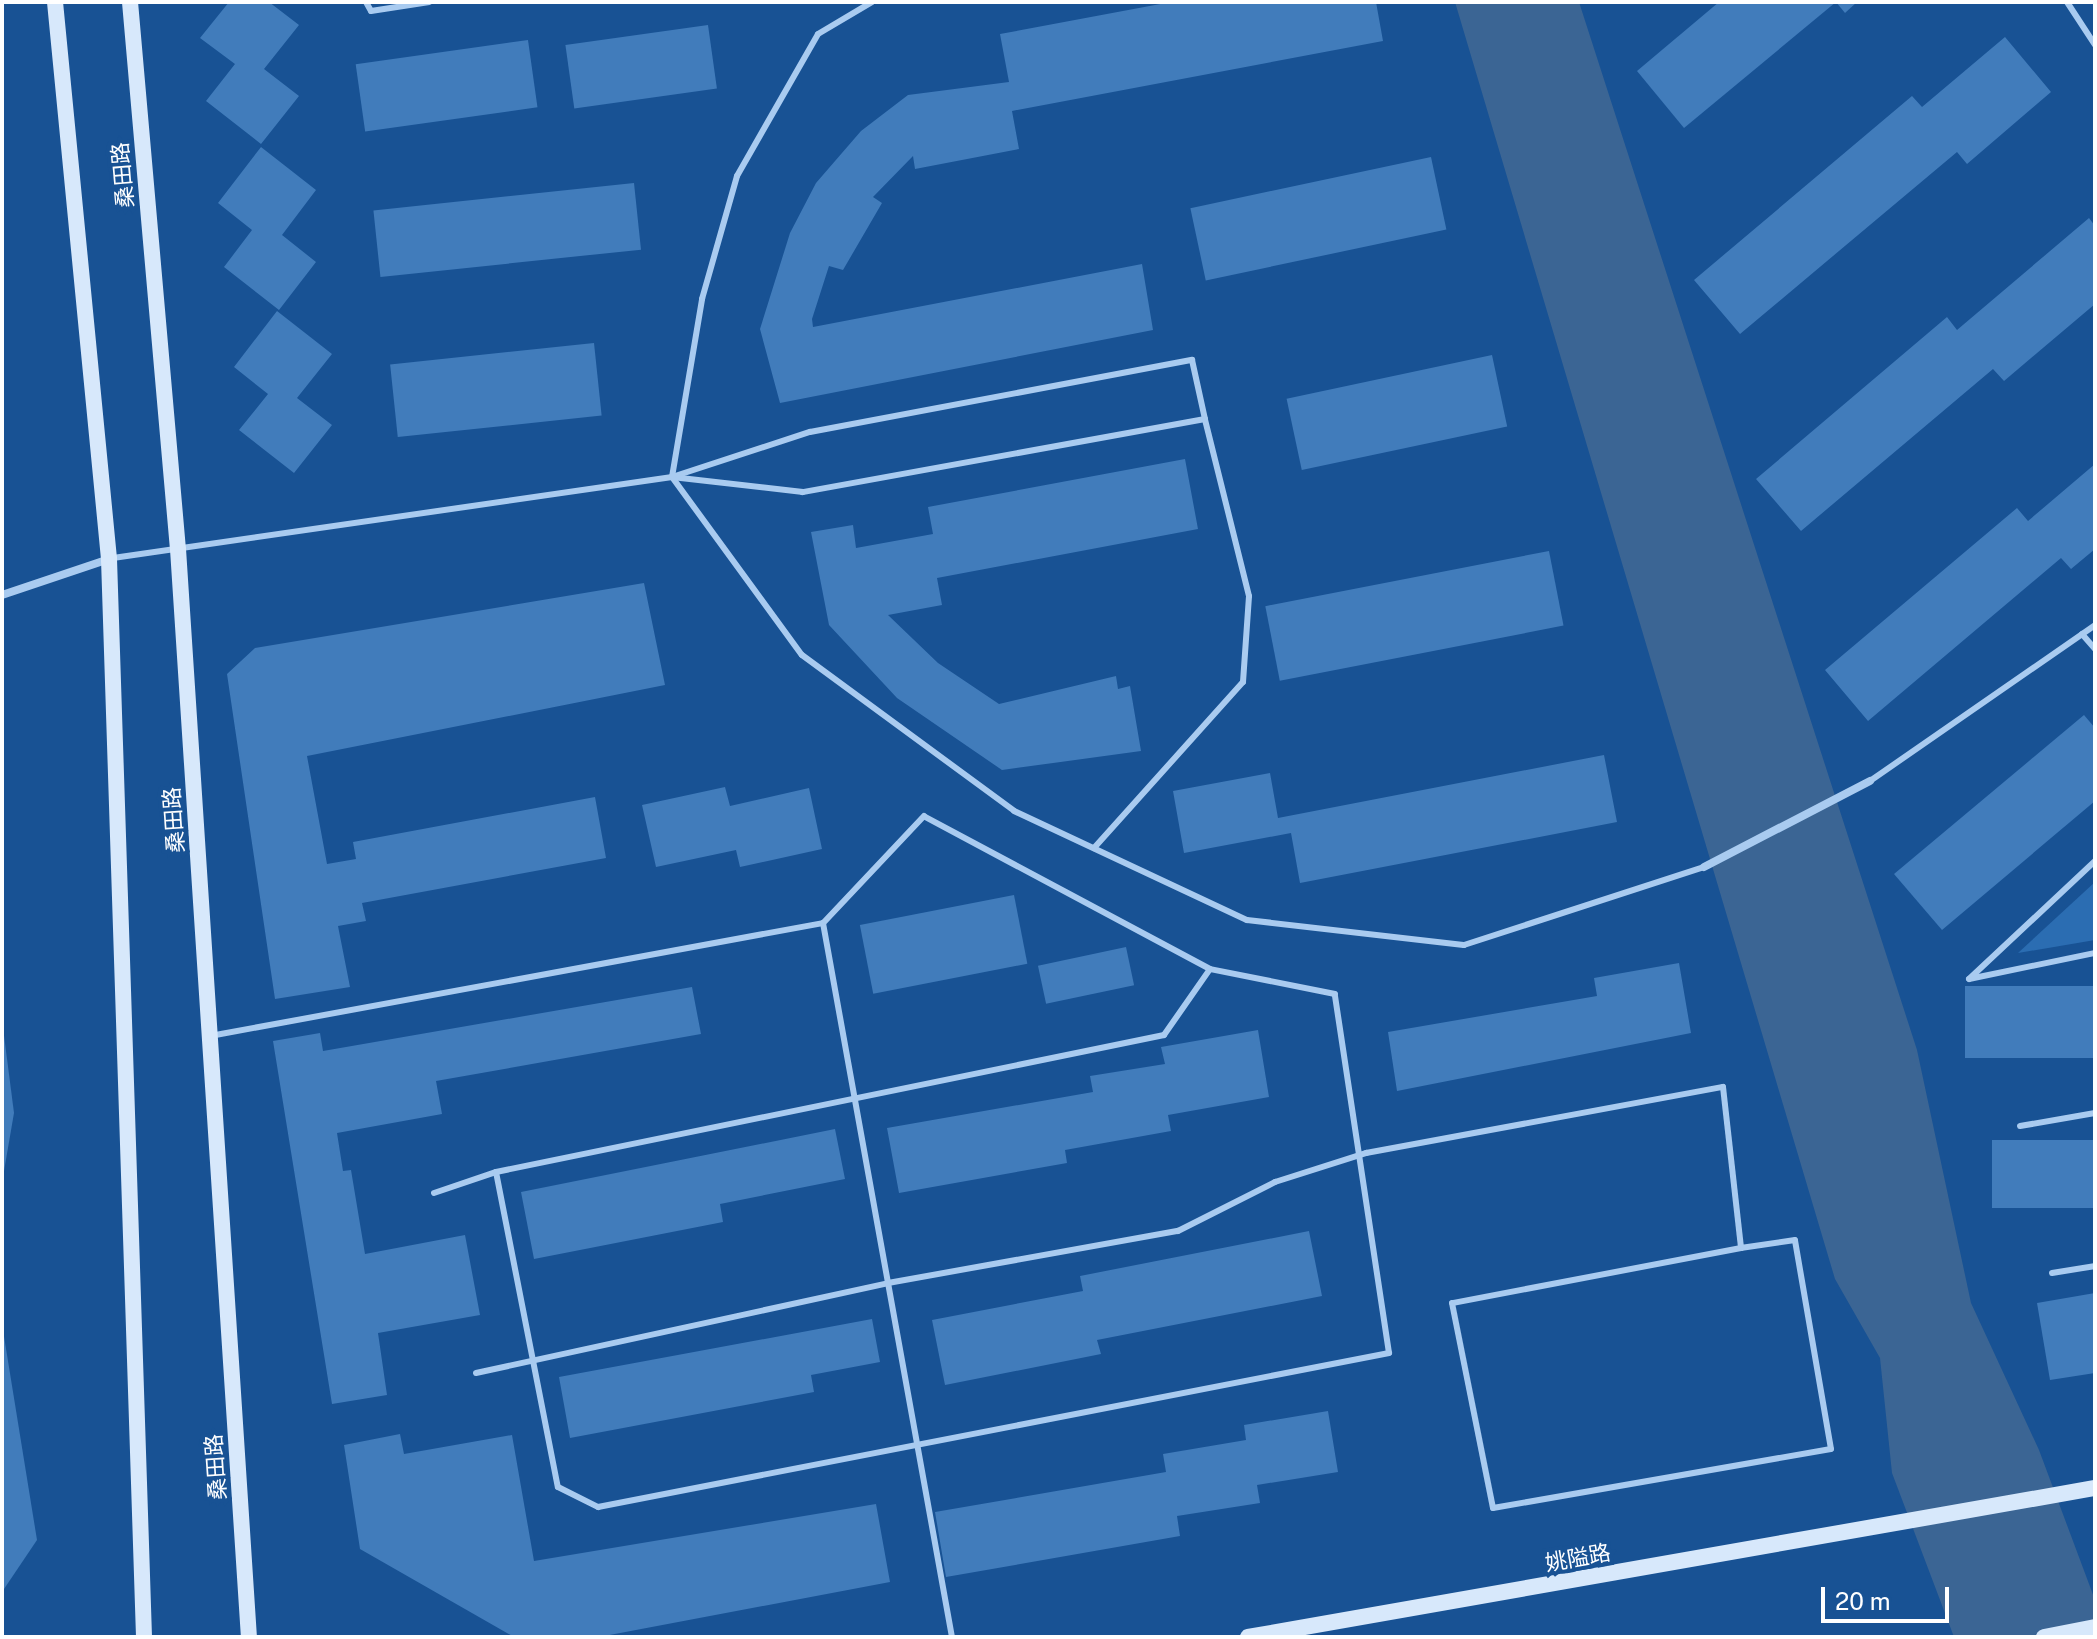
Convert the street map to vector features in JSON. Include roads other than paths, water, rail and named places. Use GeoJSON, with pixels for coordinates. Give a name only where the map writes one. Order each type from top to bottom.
{"type":"FeatureCollection","features":[{"type":"Feature","properties":{"kind":"main road"},"geometry":{"type":"LineString","coordinates":[[55,2],[109,559],[144,1637]]}},
{"type":"Feature","properties":{"kind":"main road","name":"桑田路"},"geometry":{"type":"LineString","coordinates":[[130,2],[178,549],[249,1637]]}},
{"type":"Feature","properties":{"kind":"main road","name":"姚隘路"},"geometry":{"type":"LineString","coordinates":[[1248,1637],[1915,1523],[2095,1488]]}},
{"type":"Feature","properties":{"kind":"main road"},"geometry":{"type":"LineString","coordinates":[[2044,1637],[2095,1627]]}},
{"type":"Feature","properties":{"kind":"street"},"geometry":{"type":"LineString","coordinates":[[2,595],[109,559]]}},
{"type":"Feature","properties":{"kind":"street"},"geometry":{"type":"LineString","coordinates":[[1704,867],[1870,781]]}},
{"type":"Feature","properties":{"kind":"lane"},"geometry":{"type":"LineString","coordinates":[[366,2],[371,11],[429,2]]}},
{"type":"Feature","properties":{"kind":"lane"},"geometry":{"type":"LineString","coordinates":[[872,2],[818,34],[737,176],[702,299],[672,477],[802,655],[1014,811],[1247,920],[1464,945],[1704,867]]}},
{"type":"Feature","properties":{"kind":"lane"},"geometry":{"type":"LineString","coordinates":[[2067,2],[2095,45]]}},
{"type":"Feature","properties":{"kind":"lane"},"geometry":{"type":"LineString","coordinates":[[109,559],[672,477],[810,432],[1192,360],[1249,596],[1243,682],[1094,848]]}},
{"type":"Feature","properties":{"kind":"lane"},"geometry":{"type":"LineString","coordinates":[[672,477],[803,492],[1205,419]]}},
{"type":"Feature","properties":{"kind":"lane"},"geometry":{"type":"LineString","coordinates":[[1870,781],[2095,625]]}},
{"type":"Feature","properties":{"kind":"lane"},"geometry":{"type":"LineString","coordinates":[[2082,634],[2095,649]]}},
{"type":"Feature","properties":{"kind":"lane"},"geometry":{"type":"LineString","coordinates":[[210,1036],[823,923],[924,816],[1210,969],[1335,994],[1389,1353],[918,1450],[598,1507],[558,1487],[528,1361],[496,1172]]}},
{"type":"Feature","properties":{"kind":"lane"},"geometry":{"type":"LineString","coordinates":[[2095,861],[1969,979],[2095,953]]}},
{"type":"Feature","properties":{"kind":"lane"},"geometry":{"type":"LineString","coordinates":[[823,923],[952,1637]]}},
{"type":"Feature","properties":{"kind":"lane"},"geometry":{"type":"LineString","coordinates":[[434,1193],[496,1172],[854,1096],[1164,1035],[1210,969]]}},
{"type":"Feature","properties":{"kind":"lane"},"geometry":{"type":"LineString","coordinates":[[476,1373],[888,1283],[1178,1231],[1275,1182],[1357,1156],[1723,1087],[1741,1248]]}},
{"type":"Feature","properties":{"kind":"lane"},"geometry":{"type":"LineString","coordinates":[[2020,1126],[2095,1113]]}},
{"type":"Feature","properties":{"kind":"lane"},"geometry":{"type":"LineString","coordinates":[[1795,1240],[1831,1449],[1493,1508],[1452,1303],[1741,1248],[1795,1240]]}},
{"type":"Feature","properties":{"kind":"lane"},"geometry":{"type":"LineString","coordinates":[[2052,1273],[2095,1266]]}}]}
